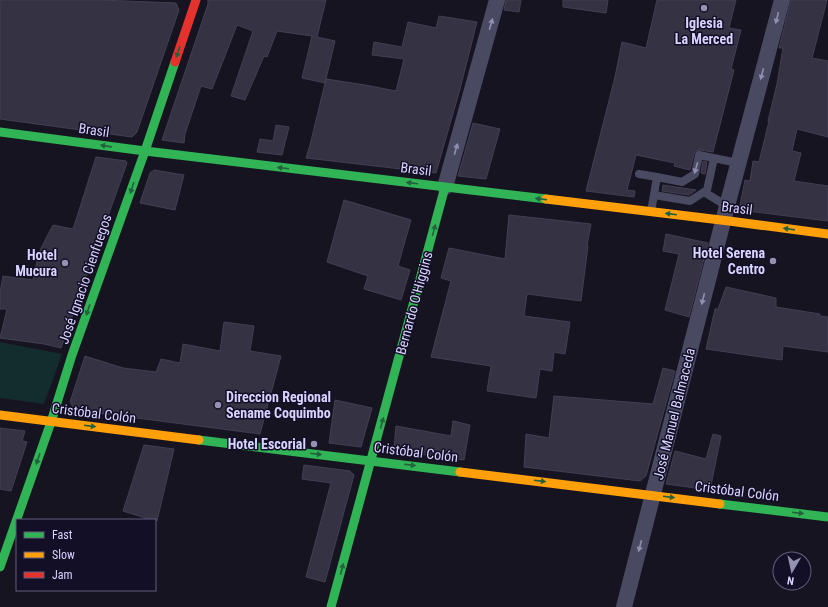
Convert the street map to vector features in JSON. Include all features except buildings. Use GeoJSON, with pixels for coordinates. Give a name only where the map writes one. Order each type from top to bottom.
{"type":"FeatureCollection","features":[{"type":"Feature","properties":{"kind":"street","name":"José Ignacio Cienfuegos"},"geometry":{"type":"LineString","coordinates":[[17,519],[51,422],[72,355],[145,151],[196,0]]}},
{"type":"Feature","properties":{"kind":"street","name":"Bernardo O'Higgins"},"geometry":{"type":"LineString","coordinates":[[331,607],[497,0]]}},
{"type":"Feature","properties":{"kind":"street","name":"José Manuel Balmaceda"},"geometry":{"type":"LineString","coordinates":[[624,607],[654,495],[738,163],[782,0]]}},
{"type":"Feature","properties":{"kind":"street","name":"Brasil"},"geometry":{"type":"LineString","coordinates":[[0,132],[651,212],[699,217],[725,213],[828,234]]}},
{"type":"Feature","properties":{"kind":"street","name":"Cristóbal Colón"},"geometry":{"type":"LineString","coordinates":[[0,415],[828,517]]}},
{"type":"Feature","properties":{"kind":"street","name":"José Ignacio Cienfuegos"},"geometry":{"type":"LineString","coordinates":[[0,567],[16,522]]}},
{"type":"Feature","properties":{"kind":"lane"},"geometry":{"type":"LineString","coordinates":[[639,174],[682,182],[695,174],[700,155],[738,163]]}},
{"type":"Feature","properties":{"kind":"lane"},"geometry":{"type":"LineString","coordinates":[[654,195],[690,201],[707,190],[714,158]]}},
{"type":"Feature","properties":{"kind":"lane"},"geometry":{"type":"LineString","coordinates":[[651,212],[657,177]]}},
{"type":"Feature","properties":{"kind":"lane"},"geometry":{"type":"LineString","coordinates":[[704,192],[725,213]]}},
{"type":"Feature","properties":{"kind":"lane"},"geometry":{"type":"LineString","coordinates":[[690,201],[699,217]]}},
{"type":"Feature","properties":{"kind":"green space"},"geometry":{"type":"Polygon","coordinates":[[[0,342],[62,354],[44,404],[0,398],[0,342]]]}},
{"type":"Feature","properties":{"kind":"traffic: fast"},"geometry":{"type":"LineString","coordinates":[[17,519],[51,422],[72,355],[145,151],[175,62]]}},
{"type":"Feature","properties":{"kind":"traffic: fast"},"geometry":{"type":"LineString","coordinates":[[0,132],[546,199]]}},
{"type":"Feature","properties":{"kind":"traffic: fast"},"geometry":{"type":"LineString","coordinates":[[331,607],[445,187]]}},
{"type":"Feature","properties":{"kind":"traffic: fast"},"geometry":{"type":"LineString","coordinates":[[199,440],[460,472]]}},
{"type":"Feature","properties":{"kind":"traffic: fast"},"geometry":{"type":"LineString","coordinates":[[720,504],[828,517]]}},
{"type":"Feature","properties":{"kind":"traffic: fast"},"geometry":{"type":"LineString","coordinates":[[0,567],[16,522]]}},
{"type":"Feature","properties":{"kind":"traffic: slow"},"geometry":{"type":"LineString","coordinates":[[546,199],[828,234]]}},
{"type":"Feature","properties":{"kind":"traffic: slow"},"geometry":{"type":"LineString","coordinates":[[0,415],[199,440]]}},
{"type":"Feature","properties":{"kind":"traffic: slow"},"geometry":{"type":"LineString","coordinates":[[460,472],[720,504]]}},
{"type":"Feature","properties":{"kind":"traffic: jam"},"geometry":{"type":"LineString","coordinates":[[175,62],[196,0]]}},
{"type":"Feature","properties":{"kind":"place","name":"Iglesia La Merced"},"geometry":{"type":"Point","coordinates":[704,8]}},
{"type":"Feature","properties":{"kind":"place","name":"Hotel Serena Centro"},"geometry":{"type":"Point","coordinates":[773,261]}},
{"type":"Feature","properties":{"kind":"place","name":"Hotel Mucura"},"geometry":{"type":"Point","coordinates":[65,263]}},
{"type":"Feature","properties":{"kind":"place","name":"Direccion Regional Sename Coquimbo"},"geometry":{"type":"Point","coordinates":[218,405]}},
{"type":"Feature","properties":{"kind":"place","name":"Hotel Escorial"},"geometry":{"type":"Point","coordinates":[314,444]}}]}
